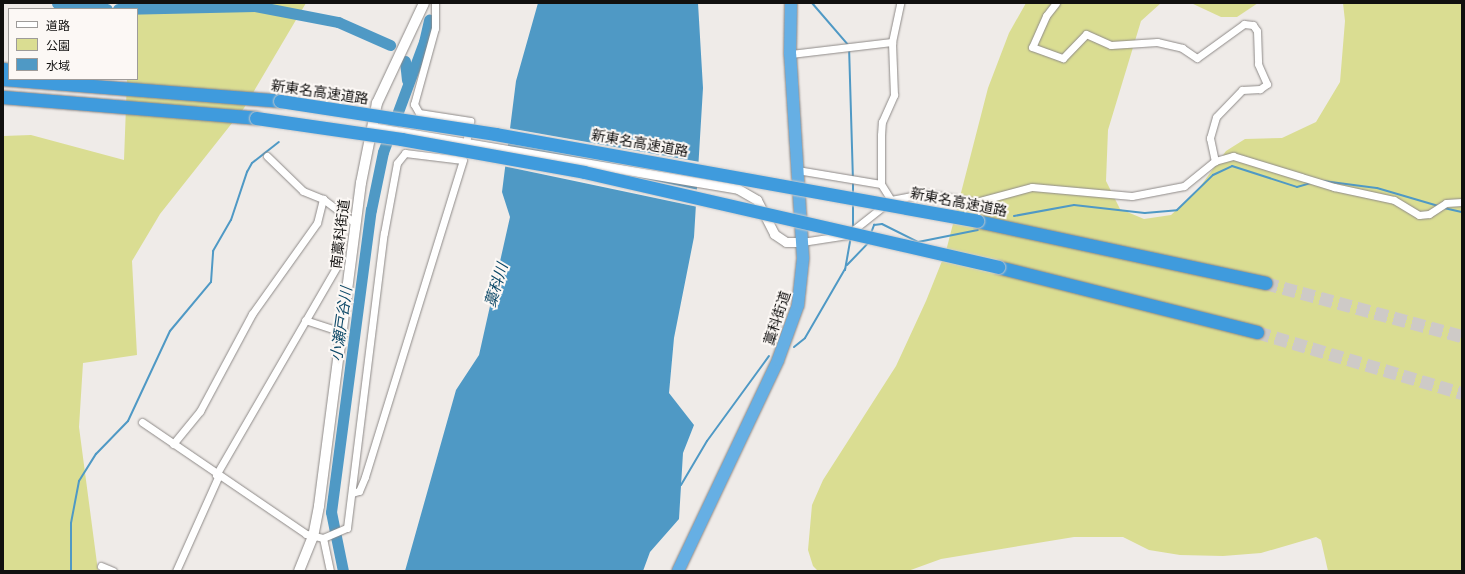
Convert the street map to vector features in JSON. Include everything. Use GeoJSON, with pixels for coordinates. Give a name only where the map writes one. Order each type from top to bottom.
{"type":"FeatureCollection","features":[{"type":"Feature","properties":{"kind":"highway","name":"藁科街道"},"geometry":{"type":"LineString","coordinates":[[678,571],[794,321],[803,276],[790,54],[791,3]]}},
{"type":"Feature","properties":{"kind":"highway","name":"新東名高速道路"},"geometry":{"type":"LineString","coordinates":[[17,80],[216,94],[280,101],[494,134],[832,193],[1124,250],[1265,283]]}},
{"type":"Feature","properties":{"kind":"highway"},"geometry":{"type":"LineString","coordinates":[[115,80],[216,94]]}},
{"type":"Feature","properties":{"kind":"highway"},"geometry":{"type":"LineString","coordinates":[[3,97],[256,118],[538,163],[998,267],[1257,332]]}},
{"type":"Feature","properties":{"kind":"main road","name":"南藁科街道"},"geometry":{"type":"LineString","coordinates":[[299,571],[318,538],[355,223],[377,103],[424,3]]}},
{"type":"Feature","properties":{"kind":"street"},"geometry":{"type":"LineString","coordinates":[[352,493],[359,491],[365,477],[463,160],[470,121],[419,113],[414,104],[435,28],[435,3]]}},
{"type":"Feature","properties":{"kind":"street"},"geometry":{"type":"LineString","coordinates":[[891,200],[881,184],[882,122],[895,87],[892,42],[900,3]]}},
{"type":"Feature","properties":{"kind":"street"},"geometry":{"type":"LineString","coordinates":[[1056,3],[1046,16],[1032,47],[1063,58],[1086,34],[1111,45],[1157,42],[1182,48],[1197,58],[1244,24],[1254,25],[1258,64],[1267,84],[1260,89],[1242,90],[1216,117],[1210,138],[1215,161]]}},
{"type":"Feature","properties":{"kind":"street"},"geometry":{"type":"LineString","coordinates":[[790,54],[892,42]]}},
{"type":"Feature","properties":{"kind":"street"},"geometry":{"type":"LineString","coordinates":[[372,127],[738,189],[757,200],[774,234],[786,242],[802,242],[847,235],[891,200],[926,193],[976,202],[1032,187],[1132,196],[1184,186],[1215,161],[1233,156],[1334,187],[1394,200],[1419,215],[1429,214],[1446,203],[1462,202]]}},
{"type":"Feature","properties":{"kind":"street"},"geometry":{"type":"LineString","coordinates":[[318,538],[343,530],[349,523],[384,233],[397,163],[405,153],[463,160]]}},
{"type":"Feature","properties":{"kind":"street"},"geometry":{"type":"LineString","coordinates":[[267,156],[303,191],[323,199],[355,223]]}},
{"type":"Feature","properties":{"kind":"street"},"geometry":{"type":"LineString","coordinates":[[797,170],[881,184]]}},
{"type":"Feature","properties":{"kind":"street"},"geometry":{"type":"LineString","coordinates":[[173,444],[200,411],[252,314],[317,223],[323,199]]}},
{"type":"Feature","properties":{"kind":"street"},"geometry":{"type":"LineString","coordinates":[[176,571],[217,476],[305,320],[342,258]]}},
{"type":"Feature","properties":{"kind":"street"},"geometry":{"type":"LineString","coordinates":[[305,320],[342,332]]}},
{"type":"Feature","properties":{"kind":"street"},"geometry":{"type":"LineString","coordinates":[[142,422],[217,476],[318,538],[330,571]]}},
{"type":"Feature","properties":{"kind":"street"},"geometry":{"type":"LineString","coordinates":[[101,566],[113,571]]}},
{"type":"Feature","properties":{"kind":"green space"},"geometry":{"type":"Polygon","coordinates":[[[129,3],[306,3],[244,108],[160,214],[132,261],[137,355],[83,363],[79,427],[98,571],[3,571],[3,136],[31,135],[124,160],[127,80],[138,80],[138,8],[129,8],[129,3]]]}},
{"type":"Feature","properties":{"kind":"green space"},"geometry":{"type":"Polygon","coordinates":[[[1026,3],[1161,3],[1141,21],[1108,130],[1106,181],[1120,209],[1144,219],[1171,215],[1197,191],[1226,151],[1245,139],[1282,138],[1316,122],[1340,82],[1345,21],[1343,3],[1462,3],[1462,571],[1328,571],[1321,540],[1316,537],[1261,553],[1223,556],[1180,555],[1149,550],[1123,537],[1074,537],[941,559],[908,571],[818,571],[813,566],[808,550],[812,505],[823,480],[896,366],[926,301],[946,251],[988,88],[1009,33],[1026,3]]]}},
{"type":"Feature","properties":{"kind":"green space"},"geometry":{"type":"Polygon","coordinates":[[[1191,3],[1258,3],[1237,17],[1221,17],[1191,3]]]}},
{"type":"Feature","properties":{"kind":"water","name":"藁科川"},"geometry":{"type":"Polygon","coordinates":[[[538,3],[698,3],[703,88],[694,237],[674,338],[669,393],[694,425],[683,453],[679,519],[650,552],[643,571],[405,571],[456,390],[479,355],[510,217],[502,192],[516,81],[538,3]]]}},
{"type":"Feature","properties":{"kind":"pier"},"geometry":{"type":"Polygon","coordinates":[[[508,128],[700,162],[699,179],[506,143],[508,128]]]}},
{"type":"Feature","properties":{"kind":"pier"},"geometry":{"type":"Polygon","coordinates":[[[505,150],[699,190],[698,207],[503,166],[505,150]]]}},
{"type":"Feature","properties":{"kind":"waterway","name":"小瀬戸谷川"},"geometry":{"type":"LineString","coordinates":[[57,3],[99,8]]}},
{"type":"Feature","properties":{"kind":"waterway"},"geometry":{"type":"LineString","coordinates":[[812,3],[849,46],[853,177]]}},
{"type":"Feature","properties":{"kind":"waterway","name":"小瀬戸谷川"},"geometry":{"type":"LineString","coordinates":[[138,9],[255,6],[338,22],[390,45]]}},
{"type":"Feature","properties":{"kind":"waterway","name":"小瀬戸谷川"},"geometry":{"type":"LineString","coordinates":[[343,571],[331,512],[371,210],[383,152],[424,42],[429,20]]}},
{"type":"Feature","properties":{"kind":"waterway","name":"小瀬戸谷川"},"geometry":{"type":"LineString","coordinates":[[405,61],[407,80]]}},
{"type":"Feature","properties":{"kind":"waterway"},"geometry":{"type":"LineString","coordinates":[[71,571],[71,523],[79,481],[96,454],[128,421],[170,331],[211,282],[213,251],[231,220],[247,172],[252,163],[279,142]]}},
{"type":"Feature","properties":{"kind":"waterway"},"geometry":{"type":"LineString","coordinates":[[1014,216],[1074,205],[1145,213],[1177,210],[1213,175],[1232,166],[1297,187],[1311,183]]}},
{"type":"Feature","properties":{"kind":"waterway"},"geometry":{"type":"LineString","coordinates":[[1323,181],[1377,188],[1438,206]]}},
{"type":"Feature","properties":{"kind":"waterway"},"geometry":{"type":"LineString","coordinates":[[853,182],[853,193]]}},
{"type":"Feature","properties":{"kind":"waterway"},"geometry":{"type":"LineString","coordinates":[[853,204],[853,227]]}},
{"type":"Feature","properties":{"kind":"waterway"},"geometry":{"type":"LineString","coordinates":[[1444,208],[1462,212]]}},
{"type":"Feature","properties":{"kind":"waterway"},"geometry":{"type":"LineString","coordinates":[[871,233],[874,225],[882,224],[918,242],[978,230]]}},
{"type":"Feature","properties":{"kind":"waterway"},"geometry":{"type":"LineString","coordinates":[[845,270],[851,237]]}},
{"type":"Feature","properties":{"kind":"waterway"},"geometry":{"type":"LineString","coordinates":[[847,265],[868,243]]}},
{"type":"Feature","properties":{"kind":"waterway"},"geometry":{"type":"LineString","coordinates":[[794,347],[805,338],[845,269]]}},
{"type":"Feature","properties":{"kind":"waterway"},"geometry":{"type":"LineString","coordinates":[[681,485],[707,441],[769,356]]}},
{"type":"Feature","properties":{"kind":"tunnel"},"geometry":{"type":"LineString","coordinates":[[1265,283],[1462,336]]}},
{"type":"Feature","properties":{"kind":"tunnel"},"geometry":{"type":"LineString","coordinates":[[1257,332],[1462,393]]}}]}
